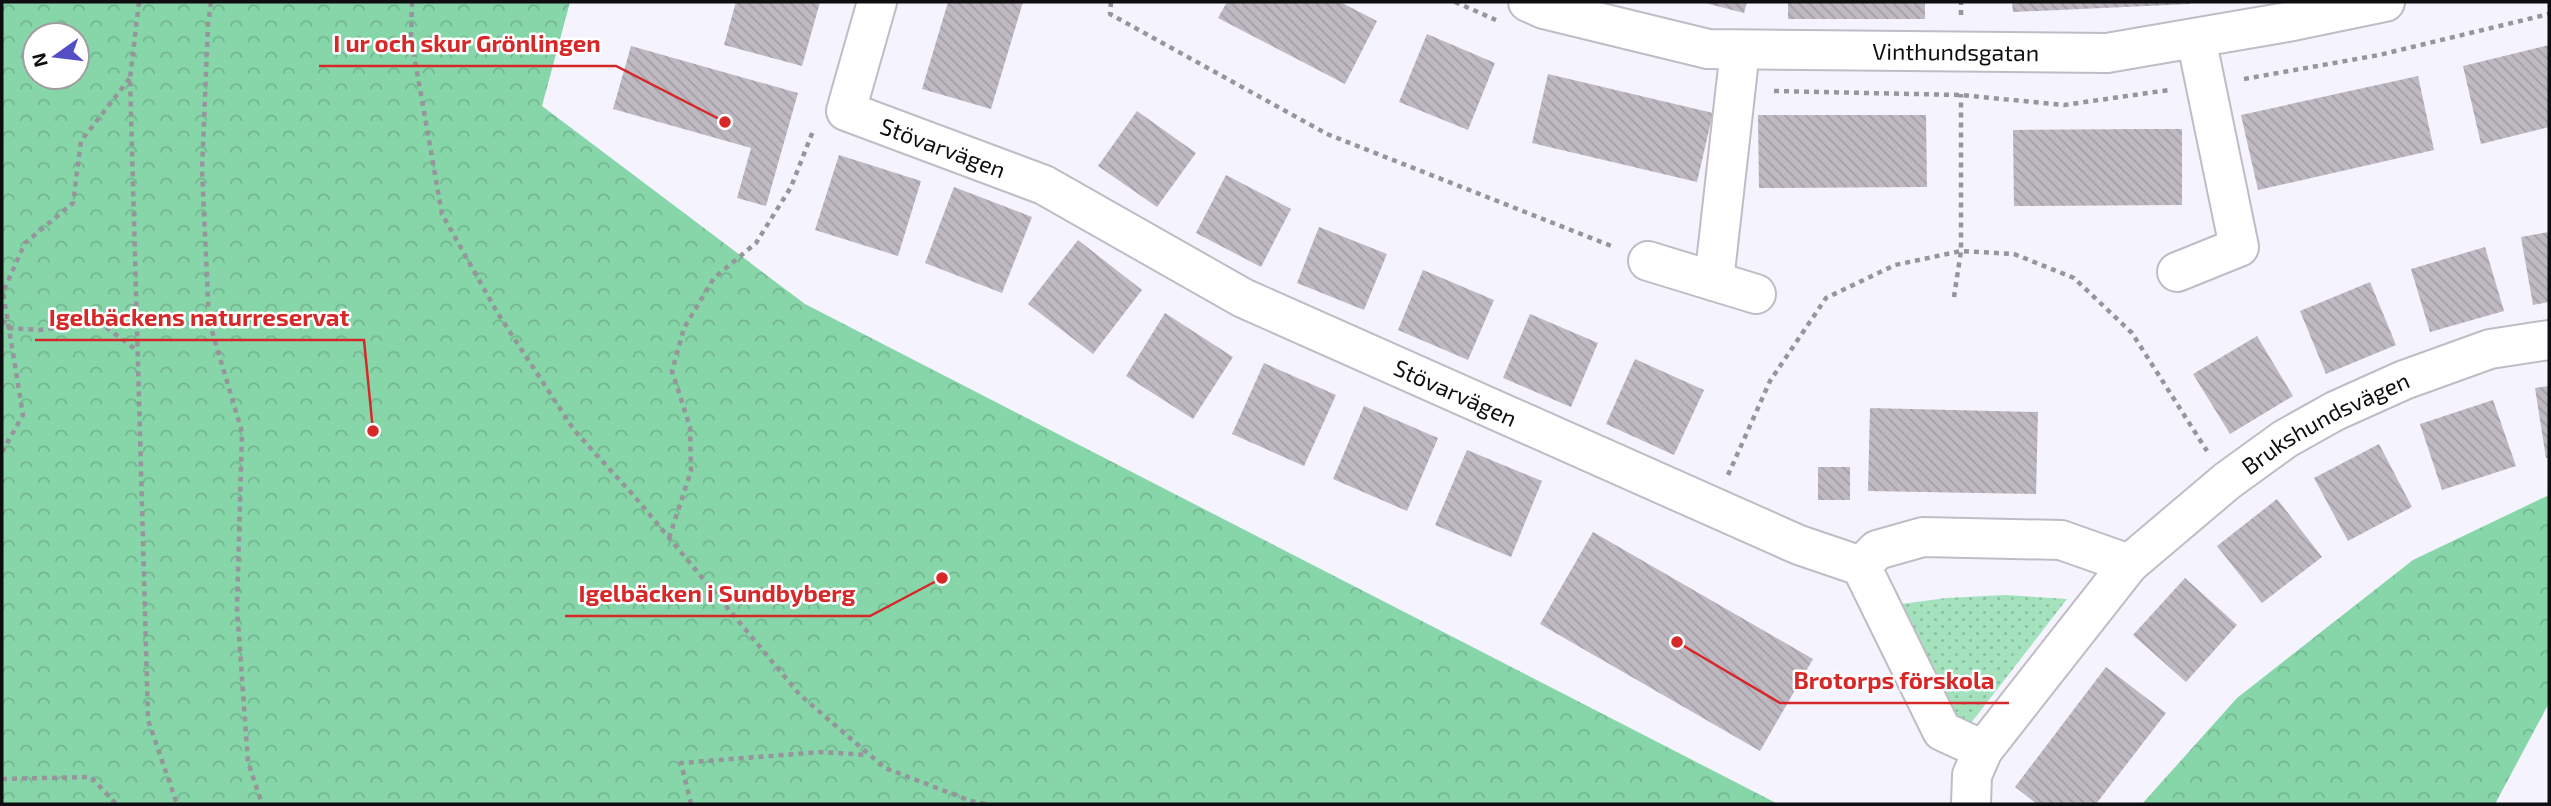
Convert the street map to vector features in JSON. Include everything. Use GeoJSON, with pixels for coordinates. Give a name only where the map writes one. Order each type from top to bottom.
{"type":"FeatureCollection","features":[{"type":"Feature","properties":{"kind":"street"},"geometry":{"type":"LineString","coordinates":[[831,117],[877,2]]}},
{"type":"Feature","properties":{"kind":"street","name":"Vinthundsgatan"},"geometry":{"type":"LineString","coordinates":[[1528,2],[1544,9],[1708,49],[1961,53],[2107,53],[2385,2]]}},
{"type":"Feature","properties":{"kind":"street"},"geometry":{"type":"LineString","coordinates":[[2177,272],[2239,247],[2196,38]]}},
{"type":"Feature","properties":{"kind":"street"},"geometry":{"type":"LineString","coordinates":[[1714,281],[1740,50]]}},
{"type":"Feature","properties":{"kind":"street","name":"Stövarvägen"},"geometry":{"type":"LineString","coordinates":[[831,117],[1044,185],[1243,298],[1799,545],[1861,566]]}},
{"type":"Feature","properties":{"kind":"street"},"geometry":{"type":"LineString","coordinates":[[1648,261],[1756,294]]}},
{"type":"Feature","properties":{"kind":"street","name":"Brukshundsvägen"},"geometry":{"type":"LineString","coordinates":[[1971,804],[1972,775],[1983,750],[2129,564],[2227,481],[2285,439],[2335,411],[2404,380],[2490,349],[2549,340]]}},
{"type":"Feature","properties":{"kind":"street"},"geometry":{"type":"LineString","coordinates":[[1983,750],[1942,731],[1861,566],[1877,550],[1923,537],[2061,540],[2129,564]]}},
{"type":"Feature","properties":{"kind":"path"},"geometry":{"type":"LineString","coordinates":[[139,2],[130,78],[148,720],[177,804]]}},
{"type":"Feature","properties":{"kind":"path"},"geometry":{"type":"LineString","coordinates":[[211,2],[202,170],[209,321],[242,432],[237,608],[248,761],[262,804]]}},
{"type":"Feature","properties":{"kind":"path"},"geometry":{"type":"LineString","coordinates":[[412,2],[411,38],[442,214],[497,312],[574,430],[635,497],[800,695],[885,768],[971,801],[986,804]]}},
{"type":"Feature","properties":{"kind":"path"},"geometry":{"type":"LineString","coordinates":[[1111,2],[1110,14],[1327,134],[1648,261]]}},
{"type":"Feature","properties":{"kind":"path"},"geometry":{"type":"LineString","coordinates":[[1954,297],[1961,251],[1961,2]]}},
{"type":"Feature","properties":{"kind":"path"},"geometry":{"type":"LineString","coordinates":[[2,452],[23,415],[3,292],[25,243],[73,203],[81,141],[130,78]]}},
{"type":"Feature","properties":{"kind":"path"},"geometry":{"type":"LineString","coordinates":[[669,539],[691,471],[690,427],[672,371],[684,328],[714,278],[756,243],[831,117]]}},
{"type":"Feature","properties":{"kind":"path"},"geometry":{"type":"LineString","coordinates":[[1717,509],[1727,479],[1770,381],[1826,298],[1895,265],[1961,251],[2014,254],[2074,278],[2132,333],[2227,481]]}},
{"type":"Feature","properties":{"kind":"path"},"geometry":{"type":"LineString","coordinates":[[2,320],[9,328],[40,330],[99,322],[136,349]]}},
{"type":"Feature","properties":{"kind":"path"},"geometry":{"type":"LineString","coordinates":[[691,804],[681,763],[821,752],[869,755]]}},
{"type":"Feature","properties":{"kind":"path"},"geometry":{"type":"LineString","coordinates":[[2,779],[91,777],[116,804]]}},
{"type":"Feature","properties":{"kind":"green space"},"geometry":{"type":"Polygon","coordinates":[[[2,2],[570,2],[542,106],[805,304],[1778,804],[2,804],[2,2]]]}},
{"type":"Feature","properties":{"kind":"green space"},"geometry":{"type":"Polygon","coordinates":[[[2549,495],[2549,703],[2495,804],[2142,804],[2237,698],[2413,560],[2549,495]]]}},
{"type":"Feature","properties":{"kind":"green space"},"geometry":{"type":"Polygon","coordinates":[[[2006,595],[2067,599],[1971,723],[1959,719],[1894,605],[1946,598],[2006,595]]]}},
{"type":"Feature","properties":{"kind":"building"},"geometry":{"type":"Polygon","coordinates":[[[736,2],[820,2],[802,66],[724,45],[736,2]]]}},
{"type":"Feature","properties":{"kind":"building"},"geometry":{"type":"Polygon","coordinates":[[[948,2],[1023,2],[991,109],[922,89],[948,2]]]}},
{"type":"Feature","properties":{"kind":"building"},"geometry":{"type":"Polygon","coordinates":[[[1227,2],[1340,2],[1377,21],[1345,84],[1218,18],[1227,2]]]}},
{"type":"Feature","properties":{"kind":"building"},"geometry":{"type":"Polygon","coordinates":[[[1701,2],[1747,2],[1744,13],[1701,2]]]}},
{"type":"Feature","properties":{"kind":"building"},"geometry":{"type":"Polygon","coordinates":[[[1788,2],[1925,2],[1925,19],[1788,19],[1788,2]]]}},
{"type":"Feature","properties":{"kind":"building"},"geometry":{"type":"Polygon","coordinates":[[[2012,2],[2190,2],[2190,4],[2013,12],[2012,2]]]}},
{"type":"Feature","properties":{"kind":"building"},"geometry":{"type":"Polygon","coordinates":[[[1427,34],[1495,63],[1468,130],[1399,102],[1427,34]]]}},
{"type":"Feature","properties":{"kind":"building"},"geometry":{"type":"Polygon","coordinates":[[[2549,45],[2549,127],[2481,144],[2463,66],[2549,45]]]}},
{"type":"Feature","properties":{"kind":"building"},"geometry":{"type":"Polygon","coordinates":[[[631,46],[798,93],[766,206],[737,198],[751,148],[613,109],[631,46]]]}},
{"type":"Feature","properties":{"kind":"building"},"geometry":{"type":"Polygon","coordinates":[[[1548,74],[1713,113],[1697,182],[1532,143],[1548,74]]]}},
{"type":"Feature","properties":{"kind":"building"},"geometry":{"type":"Polygon","coordinates":[[[2418,76],[2434,150],[2258,190],[2241,115],[2418,76]]]}},
{"type":"Feature","properties":{"kind":"building"},"geometry":{"type":"Polygon","coordinates":[[[1137,111],[1196,153],[1157,207],[1098,166],[1137,111]]]}},
{"type":"Feature","properties":{"kind":"building"},"geometry":{"type":"Polygon","coordinates":[[[1758,115],[1926,115],[1927,187],[1759,188],[1758,115]]]}},
{"type":"Feature","properties":{"kind":"building"},"geometry":{"type":"Polygon","coordinates":[[[2182,129],[2182,205],[2014,206],[2013,130],[2182,129]]]}},
{"type":"Feature","properties":{"kind":"building"},"geometry":{"type":"Polygon","coordinates":[[[839,155],[921,181],[898,256],[815,230],[839,155]]]}},
{"type":"Feature","properties":{"kind":"building"},"geometry":{"type":"Polygon","coordinates":[[[1226,175],[1291,209],[1261,267],[1196,233],[1226,175]]]}},
{"type":"Feature","properties":{"kind":"building"},"geometry":{"type":"Polygon","coordinates":[[[954,187],[1032,217],[1002,293],[925,263],[954,187]]]}},
{"type":"Feature","properties":{"kind":"building"},"geometry":{"type":"Polygon","coordinates":[[[1319,227],[1387,254],[1364,310],[1297,283],[1319,227]]]}},
{"type":"Feature","properties":{"kind":"building"},"geometry":{"type":"Polygon","coordinates":[[[2549,232],[2549,302],[2533,305],[2521,237],[2549,232]]]}},
{"type":"Feature","properties":{"kind":"building"},"geometry":{"type":"Polygon","coordinates":[[[1078,240],[1142,290],[1093,354],[1028,304],[1078,240]]]}},
{"type":"Feature","properties":{"kind":"building"},"geometry":{"type":"Polygon","coordinates":[[[2485,247],[2504,311],[2430,332],[2411,269],[2485,247]]]}},
{"type":"Feature","properties":{"kind":"building"},"geometry":{"type":"Polygon","coordinates":[[[1423,270],[1494,300],[1468,360],[1398,330],[1423,270]]]}},
{"type":"Feature","properties":{"kind":"building"},"geometry":{"type":"Polygon","coordinates":[[[2370,282],[2396,345],[2326,374],[2300,311],[2370,282]]]}},
{"type":"Feature","properties":{"kind":"building"},"geometry":{"type":"Polygon","coordinates":[[[1165,313],[1233,357],[1193,419],[1126,376],[1165,313]]]}},
{"type":"Feature","properties":{"kind":"building"},"geometry":{"type":"Polygon","coordinates":[[[1530,314],[1598,343],[1571,407],[1503,378],[1530,314]]]}},
{"type":"Feature","properties":{"kind":"building"},"geometry":{"type":"Polygon","coordinates":[[[2257,336],[2293,396],[2230,434],[2193,374],[2257,336]]]}},
{"type":"Feature","properties":{"kind":"building"},"geometry":{"type":"Polygon","coordinates":[[[1635,359],[1704,390],[1674,455],[1606,424],[1635,359]]]}},
{"type":"Feature","properties":{"kind":"building"},"geometry":{"type":"Polygon","coordinates":[[[1264,363],[1336,395],[1304,466],[1232,434],[1264,363]]]}},
{"type":"Feature","properties":{"kind":"building"},"geometry":{"type":"Polygon","coordinates":[[[2549,386],[2549,458],[2546,458],[2535,388],[2549,386]]]}},
{"type":"Feature","properties":{"kind":"building"},"geometry":{"type":"Polygon","coordinates":[[[2493,400],[2516,466],[2442,490],[2420,424],[2493,400]]]}},
{"type":"Feature","properties":{"kind":"building"},"geometry":{"type":"Polygon","coordinates":[[[1364,406],[1438,438],[1407,511],[1333,479],[1364,406]]]}},
{"type":"Feature","properties":{"kind":"building"},"geometry":{"type":"Polygon","coordinates":[[[1870,408],[2038,412],[2036,494],[1868,491],[1870,408]]]}},
{"type":"Feature","properties":{"kind":"building"},"geometry":{"type":"Polygon","coordinates":[[[2379,444],[2412,507],[2348,541],[2314,478],[2379,444]]]}},
{"type":"Feature","properties":{"kind":"building"},"geometry":{"type":"Polygon","coordinates":[[[1467,450],[1542,481],[1511,557],[1435,525],[1467,450]]]}},
{"type":"Feature","properties":{"kind":"building"},"geometry":{"type":"Polygon","coordinates":[[[1818,467],[1850,467],[1850,500],[1818,500],[1818,467]]]}},
{"type":"Feature","properties":{"kind":"building"},"geometry":{"type":"Polygon","coordinates":[[[2277,499],[2322,557],[2262,603],[2217,546],[2277,499]]]}},
{"type":"Feature","properties":{"kind":"building"},"geometry":{"type":"Polygon","coordinates":[[[1593,532],[1813,659],[1760,751],[1540,624],[1593,532]]]}},
{"type":"Feature","properties":{"kind":"building"},"geometry":{"type":"Polygon","coordinates":[[[2185,578],[2237,625],[2186,682],[2133,635],[2185,578]]]}},
{"type":"Feature","properties":{"kind":"building"},"geometry":{"type":"Polygon","coordinates":[[[2106,667],[2166,713],[2096,804],[2037,804],[2015,787],[2106,667]]]}},
{"type":"Feature","properties":{"kind":"place","name":"I ur och skur Grönlingen"},"geometry":{"type":"Point","coordinates":[725,122]}},
{"type":"Feature","properties":{"kind":"place","name":"Igelbäckens naturreservat"},"geometry":{"type":"Point","coordinates":[373,431]}},
{"type":"Feature","properties":{"kind":"place","name":"Igelbäcken i Sundbyberg"},"geometry":{"type":"Point","coordinates":[942,578]}},
{"type":"Feature","properties":{"kind":"place","name":"Brotorps förskola"},"geometry":{"type":"Point","coordinates":[1677,642]}}]}
